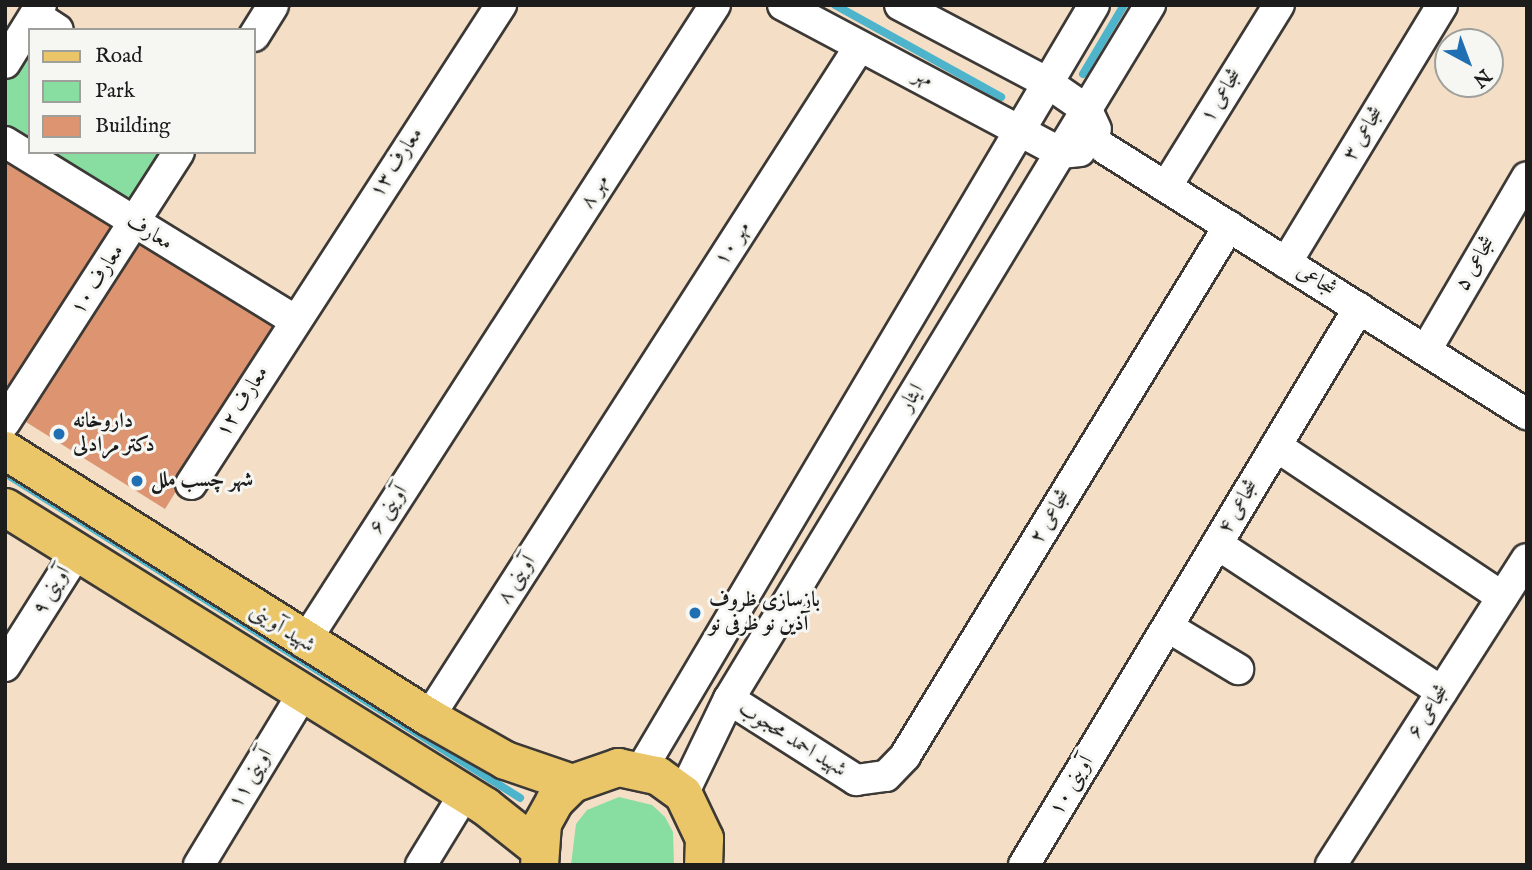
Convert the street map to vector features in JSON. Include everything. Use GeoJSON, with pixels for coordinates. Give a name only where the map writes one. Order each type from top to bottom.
{"type":"FeatureCollection","features":[{"type":"Feature","properties":{"kind":"main road","name":"شهید آوینی"},"geometry":{"type":"LineString","coordinates":[[5,450],[304,643],[429,717],[505,760],[572,783]]}},
{"type":"Feature","properties":{"kind":"main road","name":"شهید آوینی"},"geometry":{"type":"LineString","coordinates":[[5,507],[465,793],[538,856]]}},
{"type":"Feature","properties":{"kind":"main road"},"geometry":{"type":"LineString","coordinates":[[538,856],[542,822],[572,783],[618,767],[641,770],[683,794],[704,838],[704,864]]}},
{"type":"Feature","properties":{"kind":"street"},"geometry":{"type":"LineString","coordinates":[[256,33],[274,5]]}},
{"type":"Feature","properties":{"kind":"street","name":"معارف ۱۳"},"geometry":{"type":"LineString","coordinates":[[294,320],[501,5]]}},
{"type":"Feature","properties":{"kind":"street","name":"مهر ۸"},"geometry":{"type":"LineString","coordinates":[[474,378],[715,5]]}},
{"type":"Feature","properties":{"kind":"street","name":"مهر"},"geometry":{"type":"LineString","coordinates":[[783,5],[1021,127],[1061,153]]}},
{"type":"Feature","properties":{"kind":"street"},"geometry":{"type":"LineString","coordinates":[[900,5],[1048,83],[1087,110],[1104,148],[1061,153]]}},
{"type":"Feature","properties":{"kind":"street","name":"ایثار"},"geometry":{"type":"LineString","coordinates":[[641,770],[1094,5]]}},
{"type":"Feature","properties":{"kind":"street","name":"ایثار"},"geometry":{"type":"LineString","coordinates":[[683,794],[729,699],[1150,5]]}},
{"type":"Feature","properties":{"kind":"street","name":"شجاعی ۱"},"geometry":{"type":"LineString","coordinates":[[1166,187],[1279,5]]}},
{"type":"Feature","properties":{"kind":"street","name":"شجاعی ۳"},"geometry":{"type":"LineString","coordinates":[[1286,263],[1442,5]]}},
{"type":"Feature","properties":{"kind":"street"},"geometry":{"type":"LineString","coordinates":[[5,63],[28,37]]}},
{"type":"Feature","properties":{"kind":"street","name":"مهر ۱۰"},"geometry":{"type":"LineString","coordinates":[[605,443],[860,46]]}},
{"type":"Feature","properties":{"kind":"street","name":"معارف"},"geometry":{"type":"LineString","coordinates":[[5,142],[134,224],[294,320]]}},
{"type":"Feature","properties":{"kind":"street","name":"شجاعی"},"geometry":{"type":"LineString","coordinates":[[1104,148],[1527,414]]}},
{"type":"Feature","properties":{"kind":"street","name":"معارف ۱۰"},"geometry":{"type":"LineString","coordinates":[[5,422],[178,154]]}},
{"type":"Feature","properties":{"kind":"street","name":"شجاعی ۵"},"geometry":{"type":"LineString","coordinates":[[1426,350],[1527,177]]}},
{"type":"Feature","properties":{"kind":"street","name":"شجاعی ۲"},"geometry":{"type":"LineString","coordinates":[[856,780],[873,783],[905,756],[1229,226]]}},
{"type":"Feature","properties":{"kind":"street","name":"شجاعی ۴"},"geometry":{"type":"LineString","coordinates":[[1120,706],[1359,308]]}},
{"type":"Feature","properties":{"kind":"street","name":"معارف ۱۲"},"geometry":{"type":"LineString","coordinates":[[191,484],[294,320]]}},
{"type":"Feature","properties":{"kind":"street","name":"۶ آوینی"},"geometry":{"type":"LineString","coordinates":[[304,643],[474,378]]}},
{"type":"Feature","properties":{"kind":"street","name":"۸ آوینی"},"geometry":{"type":"LineString","coordinates":[[429,717],[605,443]]}},
{"type":"Feature","properties":{"kind":"street"},"geometry":{"type":"LineString","coordinates":[[1276,446],[1502,597]]}},
{"type":"Feature","properties":{"kind":"street"},"geometry":{"type":"LineString","coordinates":[[1217,544],[1441,692]]}},
{"type":"Feature","properties":{"kind":"street","name":"۹ آوینی"},"geometry":{"type":"LineString","coordinates":[[5,666],[77,552]]}},
{"type":"Feature","properties":{"kind":"street","name":"شجاعی ۶"},"geometry":{"type":"LineString","coordinates":[[1331,865],[1527,559]]}},
{"type":"Feature","properties":{"kind":"street"},"geometry":{"type":"LineString","coordinates":[[1168,627],[1238,669]]}},
{"type":"Feature","properties":{"kind":"street","name":"۱۱ آوینی"},"geometry":{"type":"LineString","coordinates":[[199,865],[303,693]]}},
{"type":"Feature","properties":{"kind":"street","name":"شهید احمد محجوب"},"geometry":{"type":"LineString","coordinates":[[729,699],[856,780]]}},
{"type":"Feature","properties":{"kind":"street","name":"۱۰ آوینی"},"geometry":{"type":"LineString","coordinates":[[1024,865],[1120,706]]}},
{"type":"Feature","properties":{"kind":"street"},"geometry":{"type":"LineString","coordinates":[[421,865],[465,793]]}},
{"type":"Feature","properties":{"kind":"green space"},"geometry":{"type":"Polygon","coordinates":[[[28,43],[28,140],[5,125],[5,77],[28,43]]]}},
{"type":"Feature","properties":{"kind":"green space"},"geometry":{"type":"Polygon","coordinates":[[[50,154],[166,154],[132,207],[50,154]]]}},
{"type":"Feature","properties":{"kind":"green space"},"geometry":{"type":"Polygon","coordinates":[[[619,797],[652,805],[665,817],[673,832],[674,865],[571,865],[576,824],[587,810],[619,797]]]}},
{"type":"Feature","properties":{"kind":"building"},"geometry":{"type":"Polygon","coordinates":[[[5,153],[116,225],[5,396],[5,153]]]}},
{"type":"Feature","properties":{"kind":"building"},"geometry":{"type":"Polygon","coordinates":[[[139,237],[280,324],[165,509],[26,422],[139,237]]]}},
{"type":"Feature","properties":{"kind":"waterway"},"geometry":{"type":"LineString","coordinates":[[835,5],[1001,97]]}},
{"type":"Feature","properties":{"kind":"waterway"},"geometry":{"type":"LineString","coordinates":[[1083,74],[1124,5]]}},
{"type":"Feature","properties":{"kind":"waterway"},"geometry":{"type":"LineString","coordinates":[[5,473],[520,798]]}},
{"type":"Feature","properties":{"kind":"place","name":"داروخانه دکتر مرادلی"},"geometry":{"type":"Point","coordinates":[59,434]}},
{"type":"Feature","properties":{"kind":"place","name":"شهر چسب ملل"},"geometry":{"type":"Point","coordinates":[137,481]}},
{"type":"Feature","properties":{"kind":"place","name":"بازسازی ظروف آذین نو ظرفی نو"},"geometry":{"type":"Point","coordinates":[695,613]}}]}
